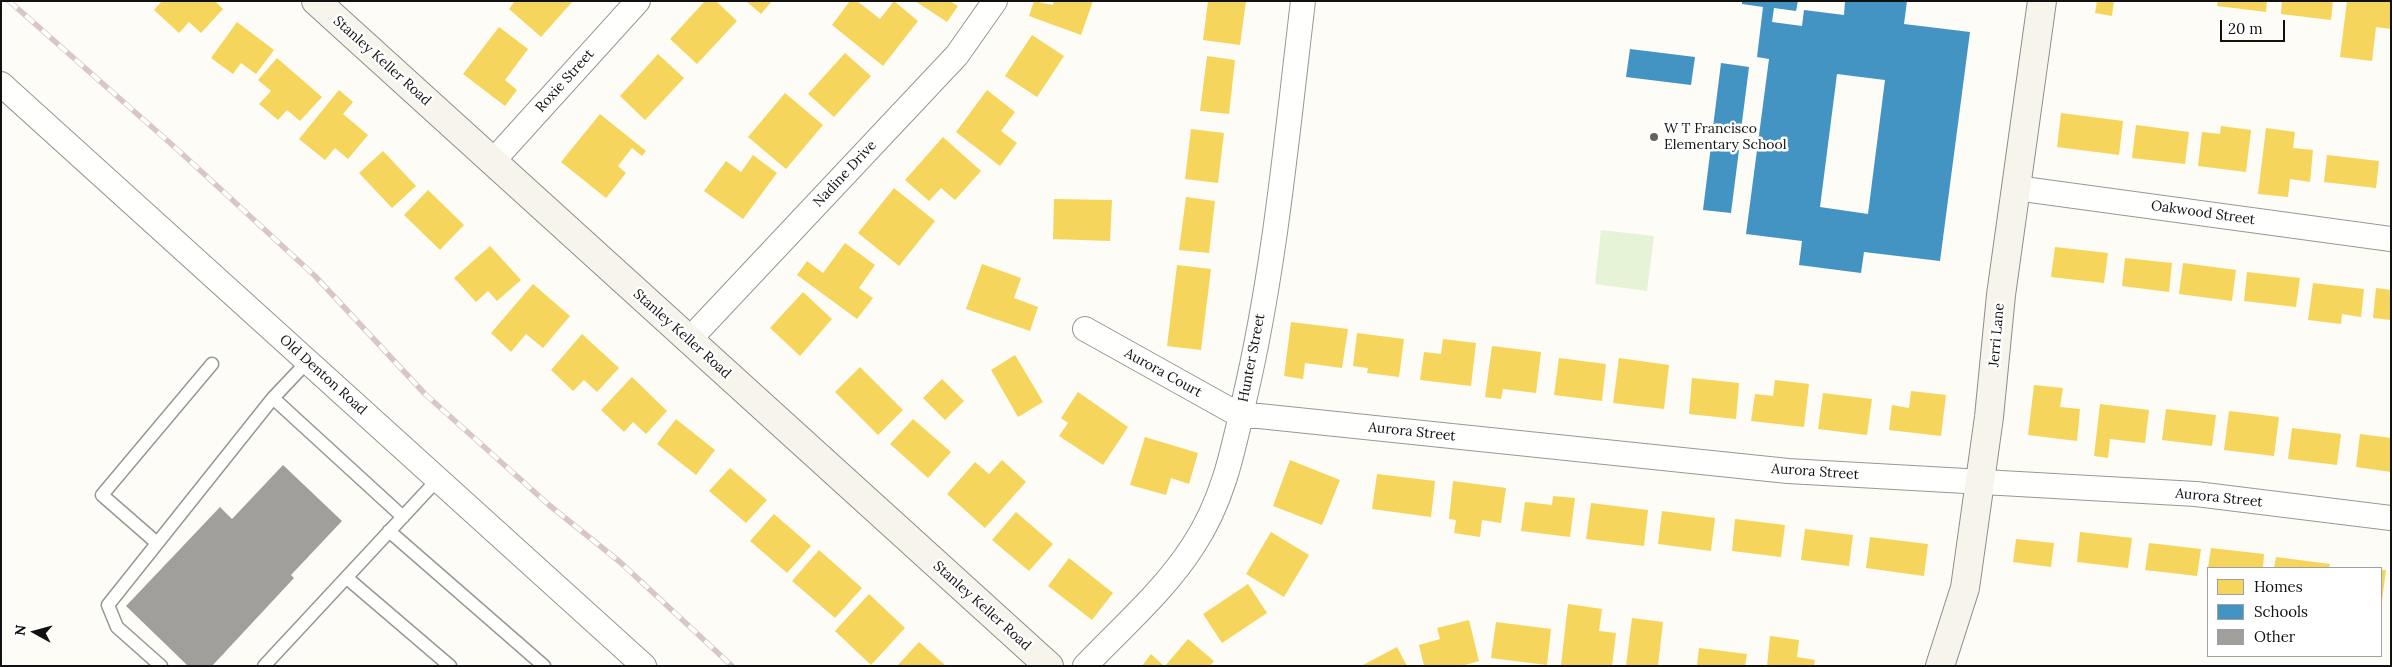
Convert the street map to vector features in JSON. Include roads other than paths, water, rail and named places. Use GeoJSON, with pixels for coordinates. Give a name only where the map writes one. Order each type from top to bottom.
{"type":"FeatureCollection","features":[{"type":"Feature","properties":{"kind":"street","name":"Stanley Keller Road"},"geometry":{"type":"LineString","coordinates":[[316,1],[1049,666]]}},
{"type":"Feature","properties":{"kind":"street","name":"Roxie Street"},"geometry":{"type":"LineString","coordinates":[[492,161],[638,1]]}},
{"type":"Feature","properties":{"kind":"street","name":"Nadine Drive"},"geometry":{"type":"LineString","coordinates":[[688,340],[957,55],[996,1]]}},
{"type":"Feature","properties":{"kind":"street","name":"Hunter Street"},"geometry":{"type":"LineString","coordinates":[[1084,666],[1166,582],[1194,545],[1213,510],[1229,469],[1255,353],[1276,221],[1303,1]]}},
{"type":"Feature","properties":{"kind":"street","name":"Jerri Lane"},"geometry":{"type":"LineString","coordinates":[[1940,666],[1965,588],[1989,417],[2001,295],[2042,1]]}},
{"type":"Feature","properties":{"kind":"street","name":"Old Denton Road"},"geometry":{"type":"LineString","coordinates":[[1,84],[644,666]]}},
{"type":"Feature","properties":{"kind":"street","name":"Oakwood Street"},"geometry":{"type":"LineString","coordinates":[[2016,188],[2391,238]]}},
{"type":"Feature","properties":{"kind":"street","name":"Aurora Court"},"geometry":{"type":"LineString","coordinates":[[1085,330],[1241,416]]}},
{"type":"Feature","properties":{"kind":"street","name":"Aurora Street"},"geometry":{"type":"LineString","coordinates":[[1241,416],[1259,416],[1788,471],[2196,494],[2391,518]]}},
{"type":"Feature","properties":{"kind":"lane"},"geometry":{"type":"LineString","coordinates":[[161,666],[117,627],[108,605],[273,398],[308,361]]}},
{"type":"Feature","properties":{"kind":"lane"},"geometry":{"type":"LineString","coordinates":[[157,543],[102,495],[212,364]]}},
{"type":"Feature","properties":{"kind":"lane"},"geometry":{"type":"LineString","coordinates":[[273,398],[403,516]]}},
{"type":"Feature","properties":{"kind":"lane"},"geometry":{"type":"LineString","coordinates":[[264,666],[438,479]]}},
{"type":"Feature","properties":{"kind":"lane"},"geometry":{"type":"LineString","coordinates":[[389,532],[544,666]]}},
{"type":"Feature","properties":{"kind":"lane"},"geometry":{"type":"LineString","coordinates":[[347,578],[450,666]]}},
{"type":"Feature","properties":{"kind":"railway"},"geometry":{"type":"LineString","coordinates":[[9,1],[178,150],[315,276],[425,394],[549,505],[620,562],[732,666]]}},
{"type":"Feature","properties":{"kind":"place","name":"W T Francisco Elementary School"},"geometry":{"type":"Point","coordinates":[1654,137]}}]}
